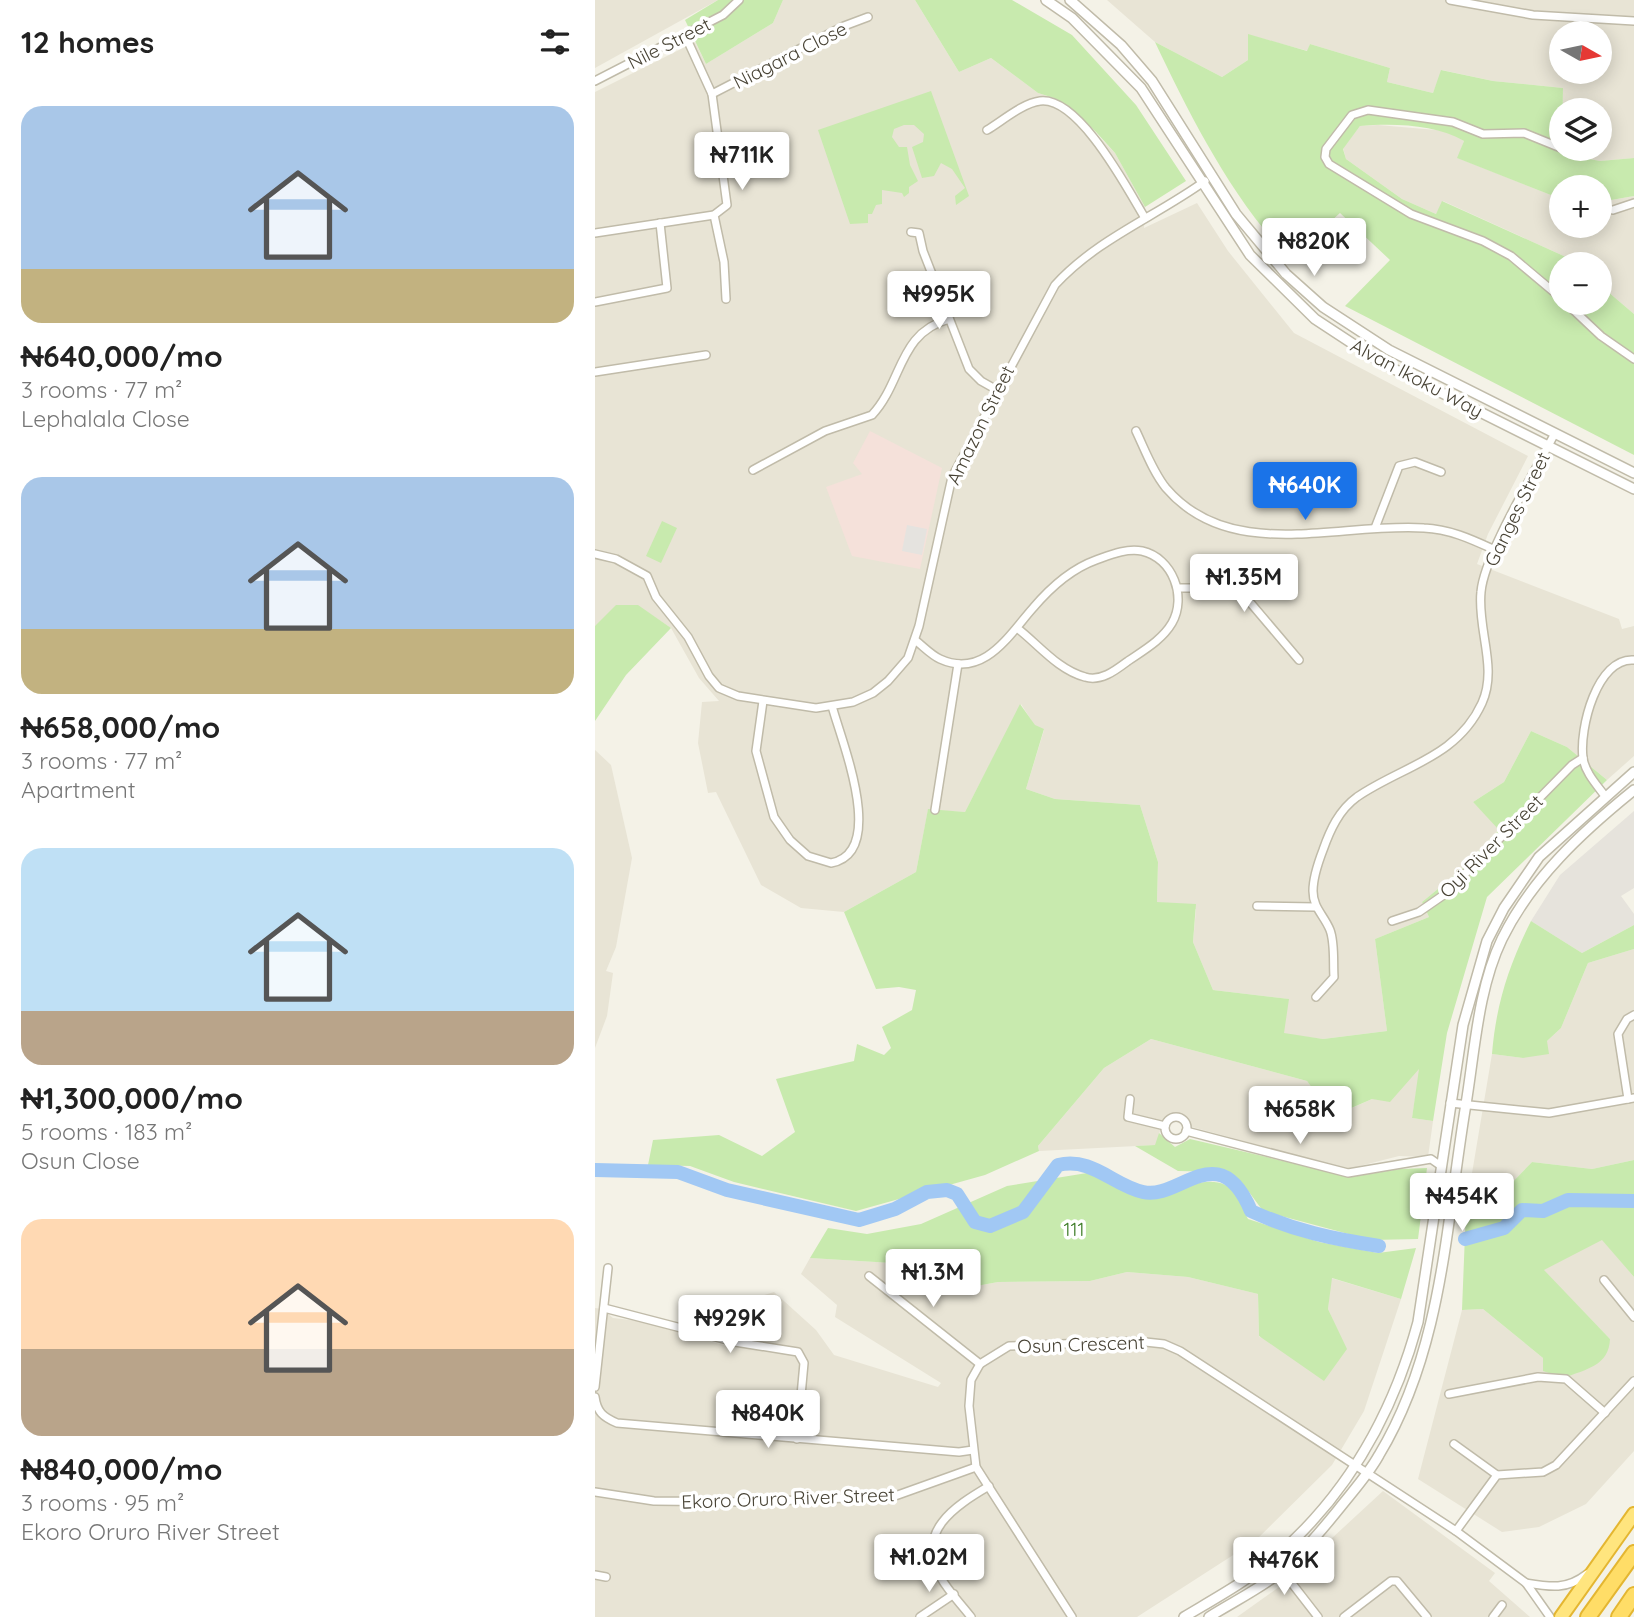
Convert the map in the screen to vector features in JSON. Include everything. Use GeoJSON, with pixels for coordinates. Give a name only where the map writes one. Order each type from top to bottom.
{"type":"FeatureCollection","features":[{"type":"Feature","properties":{"kind":"highway"},"geometry":{"type":"LineString","coordinates":[[1561,1617],[1634,1514]]}},
{"type":"Feature","properties":{"kind":"highway"},"geometry":{"type":"LineString","coordinates":[[1588,1617],[1634,1553]]}},
{"type":"Feature","properties":{"kind":"highway"},"geometry":{"type":"LineString","coordinates":[[1619,1617],[1634,1595]]}},
{"type":"Feature","properties":{"kind":"street","name":"Nile Street"},"geometry":{"type":"LineString","coordinates":[[595,81],[723,15],[739,0]]}},
{"type":"Feature","properties":{"kind":"street","name":"Alvan Ikoku Way"},"geometry":{"type":"LineString","coordinates":[[1070,0],[1121,45],[1152,81],[1211,176],[1259,244],[1323,307],[1388,350],[1634,473]]}},
{"type":"Feature","properties":{"kind":"street"},"geometry":{"type":"LineString","coordinates":[[1450,0],[1533,15],[1634,21]]}},
{"type":"Feature","properties":{"kind":"street","name":"Alvan Ikoku Way"},"geometry":{"type":"LineString","coordinates":[[1053,2],[1113,56],[1141,88],[1172,132],[1201,184],[1250,255],[1315,319],[1382,363],[1634,489]]}},
{"type":"Feature","properties":{"kind":"street","name":"Niagara Close"},"geometry":{"type":"LineString","coordinates":[[712,94],[844,26],[868,17]]}},
{"type":"Feature","properties":{"kind":"street"},"geometry":{"type":"LineString","coordinates":[[595,233],[714,215],[724,211],[729,198],[712,94],[685,35]]}},
{"type":"Feature","properties":{"kind":"street"},"geometry":{"type":"LineString","coordinates":[[987,130],[1037,101],[1063,109],[1099,143],[1145,218]]}},
{"type":"Feature","properties":{"kind":"street"},"geometry":{"type":"LineString","coordinates":[[1549,143],[1524,133],[1483,134],[1453,122],[1368,110],[1352,115],[1326,149],[1325,157],[1329,164],[1412,214],[1475,238],[1511,256],[1549,288]]}},
{"type":"Feature","properties":{"kind":"street","name":"Amazon Street"},"geometry":{"type":"LineString","coordinates":[[595,554],[616,559],[647,576],[656,597],[688,637],[709,676],[719,688],[738,696],[816,708],[853,702],[888,681],[908,658],[915,640],[949,486],[997,390],[1055,285],[1076,262],[1097,247],[1211,176]]}},
{"type":"Feature","properties":{"kind":"street"},"geometry":{"type":"LineString","coordinates":[[1612,210],[1634,204]]}},
{"type":"Feature","properties":{"kind":"street"},"geometry":{"type":"LineString","coordinates":[[714,215],[724,262],[726,299]]}},
{"type":"Feature","properties":{"kind":"street"},"geometry":{"type":"LineString","coordinates":[[595,302],[667,288],[660,223]]}},
{"type":"Feature","properties":{"kind":"street"},"geometry":{"type":"LineString","coordinates":[[911,232],[919,233],[969,369],[981,381],[997,390]]}},
{"type":"Feature","properties":{"kind":"street"},"geometry":{"type":"LineString","coordinates":[[1579,315],[1601,336],[1634,359]]}},
{"type":"Feature","properties":{"kind":"street"},"geometry":{"type":"LineString","coordinates":[[754,470],[825,431],[872,415],[916,337],[931,324],[949,320]]}},
{"type":"Feature","properties":{"kind":"street"},"geometry":{"type":"LineString","coordinates":[[595,372],[706,355]]}},
{"type":"Feature","properties":{"kind":"street"},"geometry":{"type":"LineString","coordinates":[[1136,431],[1165,486],[1184,505],[1208,521],[1232,528],[1299,537],[1375,528],[1442,530],[1495,550]]}},
{"type":"Feature","properties":{"kind":"street","name":"Ganges Street"},"geometry":{"type":"LineString","coordinates":[[1316,997],[1334,977],[1330,931],[1315,907],[1313,892],[1318,863],[1331,828],[1343,810],[1357,797],[1428,760],[1453,743],[1461,736],[1483,701],[1488,664],[1480,594],[1495,550],[1555,433]]}},
{"type":"Feature","properties":{"kind":"street"},"geometry":{"type":"LineString","coordinates":[[1375,528],[1399,467],[1415,462],[1441,472]]}},
{"type":"Feature","properties":{"kind":"street"},"geometry":{"type":"LineString","coordinates":[[915,640],[939,659],[958,664],[983,660],[999,649],[1017,628],[1061,579],[1088,563],[1124,551],[1143,551],[1162,562],[1178,588],[1174,620],[1165,632],[1103,677],[1083,677],[1060,664],[1017,628]]}},
{"type":"Feature","properties":{"kind":"street"},"geometry":{"type":"LineString","coordinates":[[1178,588],[1226,588],[1243,594],[1299,660]]}},
{"type":"Feature","properties":{"kind":"street"},"geometry":{"type":"LineString","coordinates":[[1605,796],[1587,771],[1583,758],[1583,743],[1594,695],[1603,675],[1618,662],[1634,660]]}},
{"type":"Feature","properties":{"kind":"street"},"geometry":{"type":"LineString","coordinates":[[935,810],[958,664]]}},
{"type":"Feature","properties":{"kind":"street"},"geometry":{"type":"LineString","coordinates":[[763,701],[756,751],[774,817],[790,840],[808,856],[831,863],[846,856],[856,842],[862,821],[832,706]]}},
{"type":"Feature","properties":{"kind":"street","name":"Oyi River Street"},"geometry":{"type":"LineString","coordinates":[[1392,921],[1419,912],[1445,894],[1572,765],[1583,758]]}},
{"type":"Feature","properties":{"kind":"street"},"geometry":{"type":"LineString","coordinates":[[1184,1617],[1273,1559],[1315,1517],[1356,1465],[1377,1433],[1408,1359],[1425,1286],[1450,1103],[1469,995],[1486,941],[1504,908],[1539,858],[1634,772]]}},
{"type":"Feature","properties":{"kind":"street"},"geometry":{"type":"LineString","coordinates":[[1209,1617],[1282,1571],[1323,1528],[1368,1473],[1389,1438],[1414,1383],[1431,1327],[1483,1000],[1502,940],[1525,900],[1555,862],[1576,840],[1634,790]]}},
{"type":"Feature","properties":{"kind":"street"},"geometry":{"type":"LineString","coordinates":[[1257,906],[1315,907]]}},
{"type":"Feature","properties":{"kind":"street"},"geometry":{"type":"LineString","coordinates":[[1450,1103],[1549,1113],[1631,1098],[1618,1034],[1627,1019],[1634,1015]]}},
{"type":"Feature","properties":{"kind":"street"},"geometry":{"type":"LineString","coordinates":[[1130,1099],[1128,1117],[1165,1126]]}},
{"type":"Feature","properties":{"kind":"street"},"geometry":{"type":"LineString","coordinates":[[1187,1131],[1183,1137],[1173,1139],[1166,1133],[1165,1126],[1170,1120],[1180,1118],[1187,1131],[1348,1173],[1431,1159],[1441,1166]]}},
{"type":"Feature","properties":{"kind":"street"},"geometry":{"type":"LineString","coordinates":[[595,1387],[608,1268]]}},
{"type":"Feature","properties":{"kind":"street"},"geometry":{"type":"LineString","coordinates":[[869,1276],[980,1364],[971,1380],[969,1406],[976,1467],[1072,1617]]}},
{"type":"Feature","properties":{"kind":"street"},"geometry":{"type":"LineString","coordinates":[[1604,1280],[1634,1317]]}},
{"type":"Feature","properties":{"kind":"street"},"geometry":{"type":"LineString","coordinates":[[604,1308],[736,1342],[798,1352],[804,1363],[797,1439]]}},
{"type":"Feature","properties":{"kind":"street","name":"Osun Crescent"},"geometry":{"type":"LineString","coordinates":[[980,1364],[1009,1346],[1136,1341],[1164,1344],[1456,1531],[1526,1583]]}},
{"type":"Feature","properties":{"kind":"street"},"geometry":{"type":"LineString","coordinates":[[1449,1394],[1538,1377],[1566,1379],[1605,1413]]}},
{"type":"Feature","properties":{"kind":"street"},"geometry":{"type":"LineString","coordinates":[[1454,1444],[1497,1475],[1543,1472],[1556,1465],[1634,1381]]}},
{"type":"Feature","properties":{"kind":"street"},"geometry":{"type":"LineString","coordinates":[[595,1397],[596,1407],[604,1417],[617,1423],[959,1452],[973,1450]]}},
{"type":"Feature","properties":{"kind":"street","name":"Ekoro Oruro River Street"},"geometry":{"type":"LineString","coordinates":[[595,1492],[637,1499],[681,1501],[895,1496],[976,1467]]}},
{"type":"Feature","properties":{"kind":"street"},"geometry":{"type":"LineString","coordinates":[[1456,1531],[1497,1475]]}},
{"type":"Feature","properties":{"kind":"street"},"geometry":{"type":"LineString","coordinates":[[971,1617],[935,1564],[933,1544],[937,1529],[956,1506],[989,1486]]}},
{"type":"Feature","properties":{"kind":"street"},"geometry":{"type":"LineString","coordinates":[[1273,1559],[1318,1617]]}},
{"type":"Feature","properties":{"kind":"street"},"geometry":{"type":"LineString","coordinates":[[1526,1583],[1562,1587],[1576,1583],[1597,1566]]}},
{"type":"Feature","properties":{"kind":"street"},"geometry":{"type":"LineString","coordinates":[[595,1575],[606,1577]]}},
{"type":"Feature","properties":{"kind":"street"},"geometry":{"type":"LineString","coordinates":[[1344,1617],[1391,1581],[1397,1581],[1427,1617]]}},
{"type":"Feature","properties":{"kind":"street"},"geometry":{"type":"LineString","coordinates":[[1526,1583],[1550,1617]]}},
{"type":"Feature","properties":{"kind":"street"},"geometry":{"type":"LineString","coordinates":[[920,1617],[954,1594]]}},
{"type":"Feature","properties":{"kind":"street"},"geometry":{"type":"LineString","coordinates":[[1493,1617],[1502,1605]]}},
{"type":"Feature","properties":{"kind":"shaded area"},"geometry":{"type":"Polygon","coordinates":[[[595,0],[718,0],[595,68],[595,0]]]}},
{"type":"Feature","properties":{"kind":"shaded area"},"geometry":{"type":"Polygon","coordinates":[[[783,0],[915,0],[959,72],[991,58],[1038,93],[1054,98],[1075,112],[1115,153],[1145,207],[1144,228],[1197,203],[1228,251],[1294,333],[1528,456],[1488,534],[1477,564],[1619,619],[1622,629],[1634,626],[1634,756],[1607,780],[1567,747],[1531,731],[1504,782],[1473,802],[1499,829],[1461,870],[1422,902],[1429,917],[1375,939],[1387,1031],[1323,1039],[1283,1034],[1288,999],[1213,990],[1193,942],[1196,909],[1157,902],[1158,862],[1140,805],[1055,799],[1026,789],[1044,730],[1035,726],[1021,704],[965,812],[928,810],[916,872],[844,912],[801,908],[761,885],[716,792],[708,793],[698,743],[702,702],[719,701],[699,678],[671,628],[637,605],[595,626],[595,92],[695,42],[706,64],[773,23],[783,0]]]}},
{"type":"Feature","properties":{"kind":"shaded area"},"geometry":{"type":"Polygon","coordinates":[[[1107,0],[1634,0],[1634,158],[1612,160],[1612,98],[1563,98],[1563,88],[1493,81],[1442,70],[1433,93],[1387,82],[1390,68],[1310,44],[1308,51],[1249,35],[1248,60],[1222,77],[1155,42],[1107,0]]]}},
{"type":"Feature","properties":{"kind":"shaded area"},"geometry":{"type":"Polygon","coordinates":[[[1360,126],[1448,131],[1464,141],[1458,158],[1549,194],[1549,238],[1612,238],[1612,200],[1634,196],[1634,314],[1612,295],[1612,252],[1555,252],[1443,201],[1436,214],[1402,199],[1346,159],[1343,148],[1360,126]]]}},
{"type":"Feature","properties":{"kind":"shaded area"},"geometry":{"type":"Polygon","coordinates":[[[870,431],[942,468],[920,569],[852,556],[826,487],[862,474],[853,463],[870,431]]]}},
{"type":"Feature","properties":{"kind":"shaded area"},"geometry":{"type":"Polygon","coordinates":[[[907,525],[927,529],[922,555],[902,551],[907,525]]]}},
{"type":"Feature","properties":{"kind":"shaded area"},"geometry":{"type":"Polygon","coordinates":[[[595,750],[611,765],[632,858],[616,947],[606,971],[613,973],[607,1016],[595,1048],[595,750]]]}},
{"type":"Feature","properties":{"kind":"shaded area"},"geometry":{"type":"Polygon","coordinates":[[[1634,811],[1634,888],[1621,896],[1634,914],[1634,925],[1582,953],[1531,921],[1560,875],[1634,811]]]}},
{"type":"Feature","properties":{"kind":"shaded area"},"geometry":{"type":"Polygon","coordinates":[[[1634,949],[1634,1160],[1592,1169],[1532,1162],[1477,1220],[1466,1209],[1492,1054],[1523,1058],[1547,1041],[1561,1028],[1588,963],[1634,949]]]}},
{"type":"Feature","properties":{"kind":"shaded area"},"geometry":{"type":"Polygon","coordinates":[[[1151,1039],[1307,1081],[1334,1116],[1372,1099],[1420,1068],[1412,1118],[1433,1121],[1428,1157],[1399,1156],[1348,1169],[1192,1127],[1186,1117],[1176,1114],[1163,1120],[1156,1145],[1039,1151],[1038,1146],[1104,1068],[1151,1039]]]}},
{"type":"Feature","properties":{"kind":"shaded area"},"geometry":{"type":"Polygon","coordinates":[[[1602,1239],[1634,1277],[1634,1451],[1586,1504],[1539,1527],[1502,1532],[1418,1479],[1462,1310],[1483,1309],[1543,1358],[1610,1339],[1543,1270],[1602,1239]]]}},
{"type":"Feature","properties":{"kind":"shaded area"},"geometry":{"type":"Polygon","coordinates":[[[810,1258],[908,1264],[955,1290],[998,1282],[1090,1281],[1127,1272],[1188,1277],[1258,1294],[1259,1337],[1346,1349],[1328,1309],[1331,1278],[1401,1299],[1364,1411],[1332,1465],[1255,1541],[1137,1617],[595,1617],[595,1308],[602,1309],[613,1318],[639,1321],[734,1348],[745,1301],[774,1292],[816,1330],[834,1355],[938,1387],[941,1383],[835,1317],[837,1305],[801,1274],[810,1258]]]}},
{"type":"Feature","properties":{"kind":"shaded area"},"geometry":{"type":"Polygon","coordinates":[[[1383,1491],[1495,1573],[1489,1581],[1530,1617],[1237,1617],[1279,1587],[1383,1491]]]}},
{"type":"Feature","properties":{"kind":"green space"},"geometry":{"type":"Polygon","coordinates":[[[718,0],[783,0],[773,23],[706,64],[685,20],[718,0]]]}},
{"type":"Feature","properties":{"kind":"green space"},"geometry":{"type":"Polygon","coordinates":[[[915,0],[1012,0],[1072,35],[1136,105],[1186,181],[1145,207],[1115,153],[1075,112],[1054,98],[1038,93],[991,58],[959,72],[915,0]]]}},
{"type":"Feature","properties":{"kind":"green space"},"geometry":{"type":"Polygon","coordinates":[[[1248,34],[1307,51],[1310,44],[1390,68],[1387,82],[1433,93],[1441,70],[1493,81],[1563,88],[1563,98],[1549,98],[1549,161],[1612,161],[1634,158],[1634,196],[1612,200],[1612,175],[1549,175],[1549,194],[1457,158],[1464,141],[1427,128],[1400,125],[1360,126],[1343,149],[1346,159],[1402,199],[1436,214],[1442,201],[1555,252],[1549,252],[1549,315],[1612,315],[1612,295],[1634,314],[1634,455],[1345,306],[1390,260],[1340,213],[1290,258],[1250,211],[1214,156],[1155,42],[1222,77],[1248,60],[1248,34]]]}},
{"type":"Feature","properties":{"kind":"green space"},"geometry":{"type":"Polygon","coordinates":[[[931,91],[969,196],[956,205],[955,196],[965,188],[952,169],[941,163],[934,176],[922,178],[912,147],[923,142],[924,134],[914,125],[904,125],[894,129],[892,137],[899,147],[907,147],[910,165],[918,181],[909,187],[909,193],[904,197],[902,193],[882,190],[882,204],[876,205],[872,214],[868,214],[868,223],[850,224],[818,130],[931,91]]]}},
{"type":"Feature","properties":{"kind":"green space"},"geometry":{"type":"Polygon","coordinates":[[[662,521],[677,528],[661,563],[646,556],[662,521]]]}},
{"type":"Feature","properties":{"kind":"green space"},"geometry":{"type":"Polygon","coordinates":[[[616,605],[638,605],[671,628],[626,675],[595,721],[595,626],[616,605]]]}},
{"type":"Feature","properties":{"kind":"green space"},"geometry":{"type":"Polygon","coordinates":[[[1020,704],[1035,725],[1044,729],[1026,789],[1055,799],[1140,805],[1158,862],[1157,902],[1196,904],[1193,942],[1213,990],[1289,999],[1284,1033],[1323,1039],[1387,1031],[1375,939],[1429,917],[1422,902],[1461,870],[1499,830],[1473,802],[1504,782],[1531,731],[1567,747],[1607,780],[1487,897],[1447,1033],[1433,1121],[1412,1118],[1419,1069],[1390,1102],[1372,1099],[1333,1116],[1307,1081],[1151,1039],[1104,1068],[1038,1146],[1039,1151],[985,1175],[856,1211],[734,1182],[690,1166],[648,1165],[653,1140],[719,1135],[762,1156],[795,1132],[776,1079],[854,1061],[857,1044],[884,1055],[891,1048],[882,1027],[912,1010],[916,990],[899,987],[876,989],[844,912],[916,872],[928,809],[965,812],[1020,704]]]}},
{"type":"Feature","properties":{"kind":"green space"},"geometry":{"type":"Polygon","coordinates":[[[1531,921],[1582,953],[1634,925],[1634,949],[1588,963],[1561,1028],[1547,1041],[1549,1054],[1523,1058],[1492,1054],[1505,985],[1531,921]]]}},
{"type":"Feature","properties":{"kind":"green space"},"geometry":{"type":"Polygon","coordinates":[[[1159,1133],[1175,1147],[1190,1139],[1351,1177],[1400,1169],[1427,1168],[1418,1239],[1371,1240],[1263,1211],[1249,1192],[1224,1172],[1178,1171],[1135,1146],[1155,1145],[1159,1133]]]}},
{"type":"Feature","properties":{"kind":"green space"},"geometry":{"type":"Polygon","coordinates":[[[1634,1160],[1634,1277],[1602,1240],[1544,1270],[1610,1339],[1609,1348],[1595,1365],[1564,1378],[1543,1371],[1543,1358],[1483,1309],[1462,1310],[1466,1209],[1477,1219],[1532,1162],[1592,1169],[1634,1160]]]}},
{"type":"Feature","properties":{"kind":"green space","name":"111"},"geometry":{"type":"Polygon","coordinates":[[[1087,1173],[1152,1199],[1195,1184],[1218,1182],[1228,1186],[1236,1194],[1248,1219],[1319,1242],[1378,1253],[1416,1248],[1401,1299],[1332,1278],[1328,1309],[1347,1349],[1324,1381],[1259,1336],[1258,1294],[1188,1277],[1127,1272],[1090,1281],[998,1282],[955,1290],[908,1264],[810,1258],[828,1228],[867,1234],[921,1224],[1007,1186],[1087,1173]]]}},
{"type":"Feature","properties":{"kind":"waterway"},"geometry":{"type":"LineString","coordinates":[[595,1170],[678,1172],[727,1190],[859,1220],[895,1209],[927,1192],[947,1190],[957,1194],[975,1222],[990,1226],[1023,1212],[1058,1165],[1082,1165],[1092,1168],[1143,1192],[1157,1192],[1199,1176],[1212,1174],[1226,1177],[1239,1189],[1251,1211],[1267,1218],[1314,1233],[1379,1246]]}},
{"type":"Feature","properties":{"kind":"waterway"},"geometry":{"type":"LineString","coordinates":[[1465,1239],[1504,1228],[1522,1210],[1543,1211],[1568,1200],[1634,1201]]}}]}
